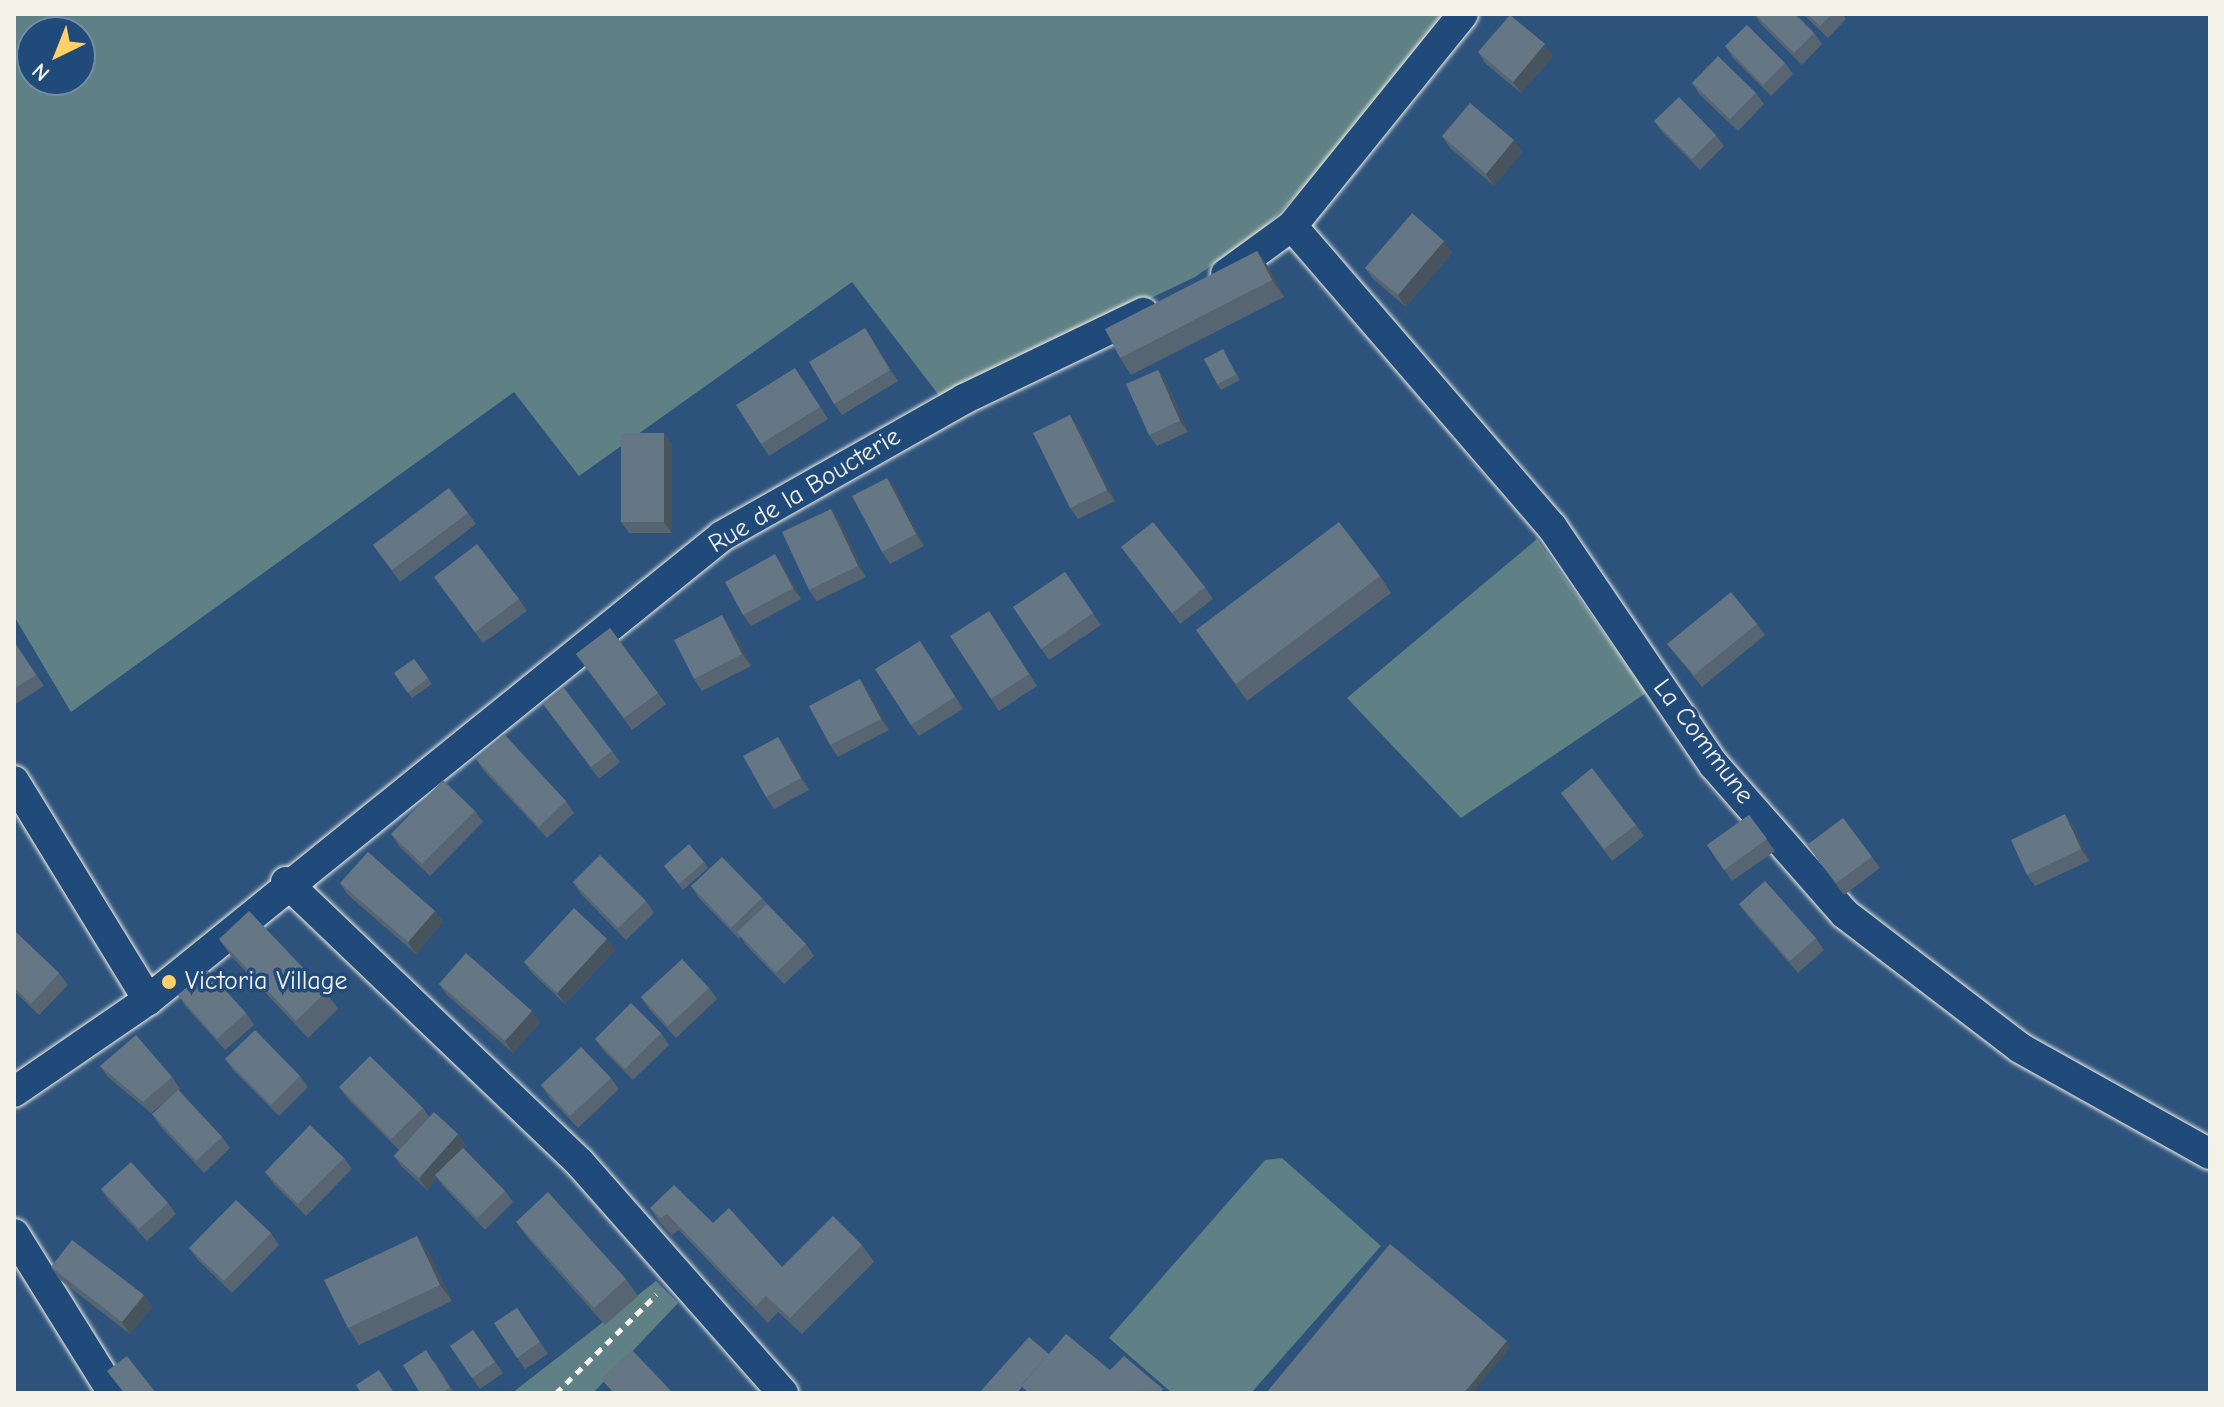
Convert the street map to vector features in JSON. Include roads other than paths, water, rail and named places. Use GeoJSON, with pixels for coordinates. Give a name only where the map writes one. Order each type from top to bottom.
{"type":"FeatureCollection","features":[{"type":"Feature","properties":{"kind":"street"},"geometry":{"type":"LineString","coordinates":[[1202,285],[1292,226],[1463,14]]}},
{"type":"Feature","properties":{"kind":"street","name":"La Commune"},"geometry":{"type":"LineString","coordinates":[[1292,226],[1552,527],[1714,765],[1845,914],[2020,1048],[2210,1154]]}},
{"type":"Feature","properties":{"kind":"street","name":"Rue de la Boucterie"},"geometry":{"type":"LineString","coordinates":[[14,1092],[148,1000],[286,882],[722,536],[964,399],[1174,298]]}},
{"type":"Feature","properties":{"kind":"street"},"geometry":{"type":"LineString","coordinates":[[14,781],[148,1000]]}},
{"type":"Feature","properties":{"kind":"street"},"geometry":{"type":"LineString","coordinates":[[286,882],[580,1163],[783,1393]]}},
{"type":"Feature","properties":{"kind":"street"},"geometry":{"type":"LineString","coordinates":[[14,1234],[113,1393]]}},
{"type":"Feature","properties":{"kind":"place","name":"Victoria Village"},"geometry":{"type":"Point","coordinates":[169,982]}}]}
